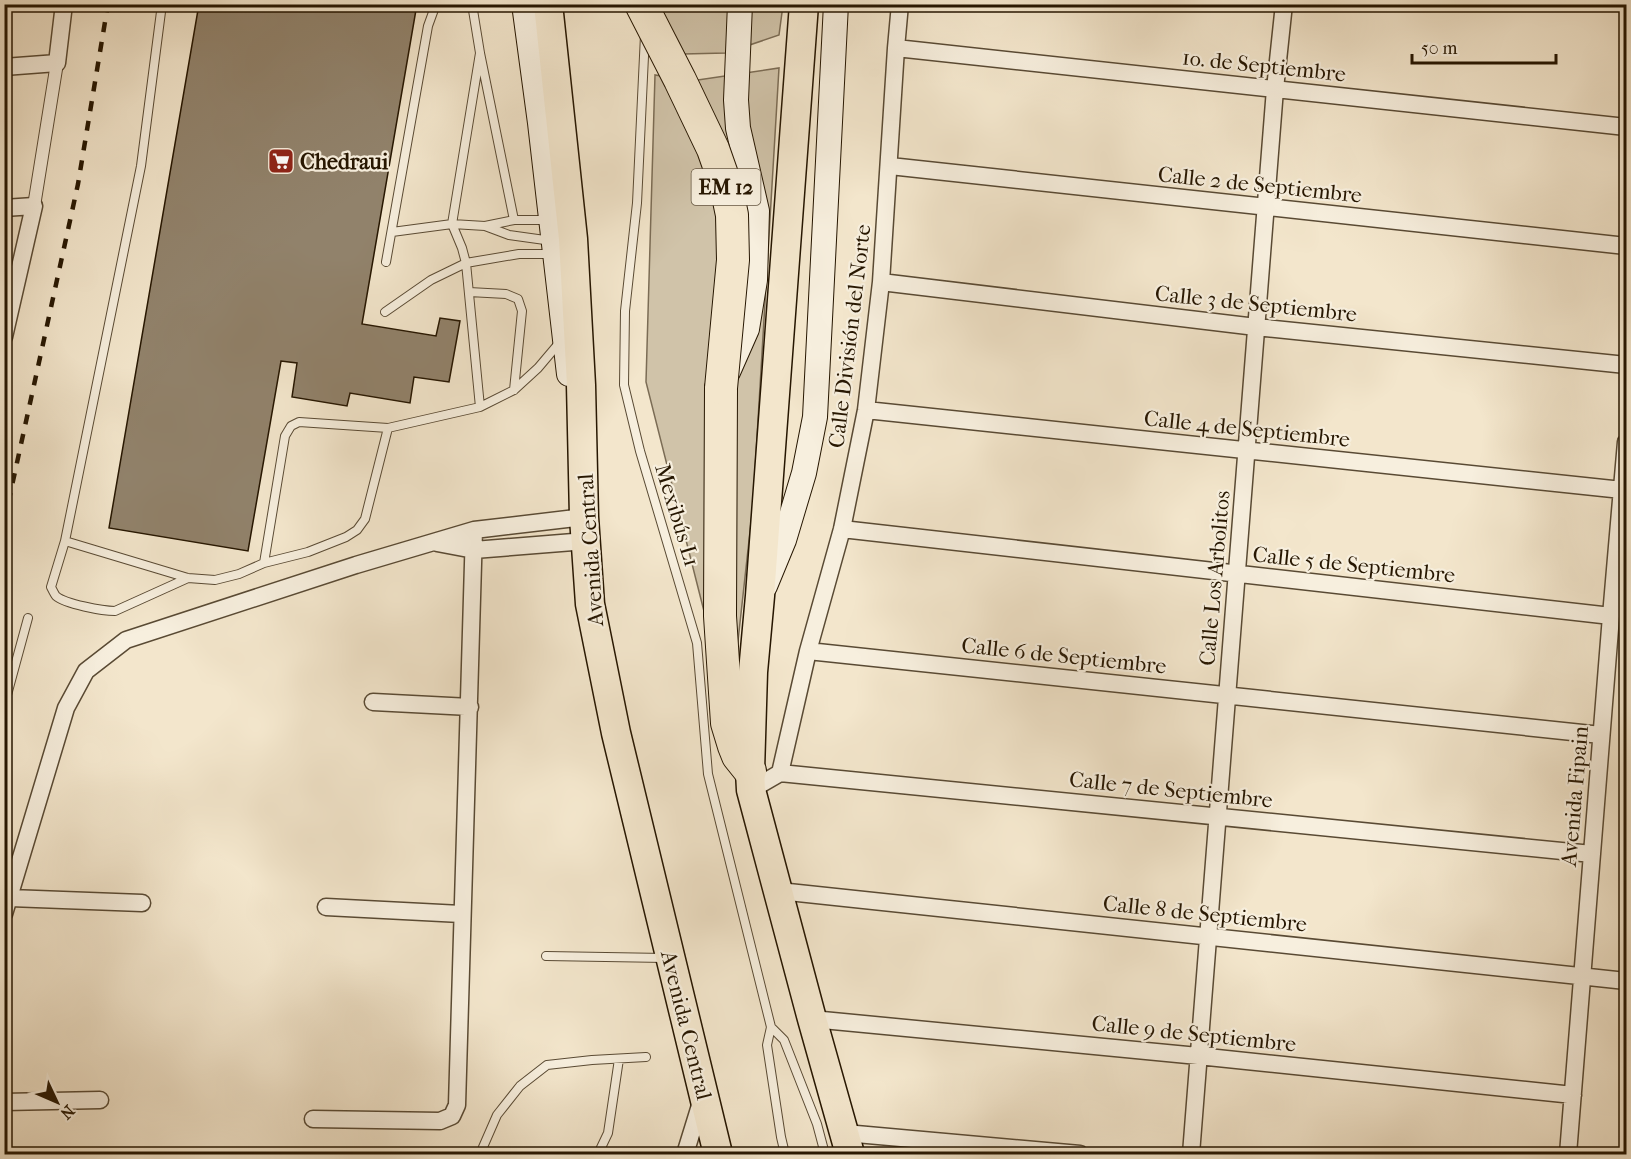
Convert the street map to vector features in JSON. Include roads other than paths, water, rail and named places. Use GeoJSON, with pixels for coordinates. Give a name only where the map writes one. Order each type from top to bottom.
{"type":"FeatureCollection","features":[{"type":"Feature","properties":{"kind":"highway","name":"Avenida Central"},"geometry":{"type":"LineString","coordinates":[[549,4],[573,239],[590,604],[616,733],[718,1155]]}},
{"type":"Feature","properties":{"kind":"highway","name":"EM 12"},"geometry":{"type":"LineString","coordinates":[[641,4],[690,99],[713,149],[726,186],[732,215],[733,260],[721,388]]}},
{"type":"Feature","properties":{"kind":"highway"},"geometry":{"type":"LineString","coordinates":[[750,780],[753,672],[804,4]]}},
{"type":"Feature","properties":{"kind":"highway"},"geometry":{"type":"LineString","coordinates":[[721,388],[720,616],[728,723],[734,746],[750,780],[847,1144]]}},
{"type":"Feature","properties":{"kind":"main road"},"geometry":{"type":"LineString","coordinates":[[524,4],[583,475]]}},
{"type":"Feature","properties":{"kind":"main road"},"geometry":{"type":"LineString","coordinates":[[721,388],[747,329],[755,280],[757,211],[738,128],[736,100],[740,4]]}},
{"type":"Feature","properties":{"kind":"main road"},"geometry":{"type":"LineString","coordinates":[[760,596],[784,540],[804,473],[815,417],[836,4]]}},
{"type":"Feature","properties":{"kind":"street"},"geometry":{"type":"LineString","coordinates":[[4,337],[34,206],[64,4]]}},
{"type":"Feature","properties":{"kind":"street","name":"Calle División del Norte"},"geometry":{"type":"LineString","coordinates":[[780,773],[808,651],[842,529],[866,410],[881,282],[900,4]]}},
{"type":"Feature","properties":{"kind":"street","name":"Calle Los Arbolitos"},"geometry":{"type":"LineString","coordinates":[[1191,1155],[1275,89],[1284,4]]}},
{"type":"Feature","properties":{"kind":"street","name":"1o. de Septiembre"},"geometry":{"type":"LineString","coordinates":[[896,48],[1626,127]]}},
{"type":"Feature","properties":{"kind":"street"},"geometry":{"type":"LineString","coordinates":[[4,67],[57,63]]}},
{"type":"Feature","properties":{"kind":"street","name":"Calle 2 de Septiembre"},"geometry":{"type":"LineString","coordinates":[[890,166],[1626,246]]}},
{"type":"Feature","properties":{"kind":"street"},"geometry":{"type":"LineString","coordinates":[[4,208],[34,206]]}},
{"type":"Feature","properties":{"kind":"street","name":"Calle 3 de Septiembre"},"geometry":{"type":"LineString","coordinates":[[881,282],[1256,327],[1626,365]]}},
{"type":"Feature","properties":{"kind":"street","name":"Calle 4 de Septiembre"},"geometry":{"type":"LineString","coordinates":[[866,410],[1622,490]]}},
{"type":"Feature","properties":{"kind":"street","name":"Avenida Fipain"},"geometry":{"type":"LineString","coordinates":[[1568,1155],[1626,442]]}},
{"type":"Feature","properties":{"kind":"street"},"geometry":{"type":"LineString","coordinates":[[142,903],[7,906],[66,708],[86,671],[126,640],[356,565],[474,530],[585,529]]}},
{"type":"Feature","properties":{"kind":"street"},"geometry":{"type":"LineString","coordinates":[[434,542],[474,550],[585,529]]}},
{"type":"Feature","properties":{"kind":"street","name":"Calle 5 de Septiembre"},"geometry":{"type":"LineString","coordinates":[[842,529],[1611,615]]}},
{"type":"Feature","properties":{"kind":"street"},"geometry":{"type":"LineString","coordinates":[[313,1119],[440,1121],[452,1116],[457,1105],[474,530]]}},
{"type":"Feature","properties":{"kind":"street","name":"Calle 6 de Septiembre"},"geometry":{"type":"LineString","coordinates":[[808,651],[1601,735]]}},
{"type":"Feature","properties":{"kind":"street"},"geometry":{"type":"LineString","coordinates":[[373,702],[470,707]]}},
{"type":"Feature","properties":{"kind":"street"},"geometry":{"type":"LineString","coordinates":[[750,780],[780,773]]}},
{"type":"Feature","properties":{"kind":"street","name":"Calle 7 de Septiembre"},"geometry":{"type":"LineString","coordinates":[[780,773],[1592,854]]}},
{"type":"Feature","properties":{"kind":"street","name":"Calle 8 de Septiembre"},"geometry":{"type":"LineString","coordinates":[[779,891],[1626,981]]}},
{"type":"Feature","properties":{"kind":"street"},"geometry":{"type":"LineString","coordinates":[[326,906],[461,914]]}},
{"type":"Feature","properties":{"kind":"street","name":"Calle 9 de Septiembre"},"geometry":{"type":"LineString","coordinates":[[812,1019],[1573,1095]]}},
{"type":"Feature","properties":{"kind":"street"},"geometry":{"type":"LineString","coordinates":[[685,1155],[704,1092]]}},
{"type":"Feature","properties":{"kind":"street"},"geometry":{"type":"LineString","coordinates":[[4,1102],[100,1100]]}},
{"type":"Feature","properties":{"kind":"street"},"geometry":{"type":"LineString","coordinates":[[847,1144],[1080,1155]]}},
{"type":"Feature","properties":{"kind":"lane"},"geometry":{"type":"LineString","coordinates":[[162,4],[141,166],[65,541],[51,587],[64,601],[104,611],[115,611],[188,578]]}},
{"type":"Feature","properties":{"kind":"lane"},"geometry":{"type":"LineString","coordinates":[[386,262],[428,26],[436,4]]}},
{"type":"Feature","properties":{"kind":"lane"},"geometry":{"type":"LineString","coordinates":[[472,4],[514,220]]}},
{"type":"Feature","properties":{"kind":"lane","name":"Mexibús L1"},"geometry":{"type":"LineString","coordinates":[[646,4],[637,203],[625,311],[624,385],[640,451],[697,643],[708,774],[771,1027],[766,1045],[785,1155]]}},
{"type":"Feature","properties":{"kind":"lane"},"geometry":{"type":"LineString","coordinates":[[480,53],[452,224],[466,263],[480,407]]}},
{"type":"Feature","properties":{"kind":"lane"},"geometry":{"type":"LineString","coordinates":[[392,232],[452,224],[485,226],[514,220],[553,238]]}},
{"type":"Feature","properties":{"kind":"lane"},"geometry":{"type":"LineString","coordinates":[[485,226],[509,235],[553,238]]}},
{"type":"Feature","properties":{"kind":"lane"},"geometry":{"type":"LineString","coordinates":[[385,312],[431,280],[466,263],[519,254],[553,238]]}},
{"type":"Feature","properties":{"kind":"lane"},"geometry":{"type":"LineString","coordinates":[[469,292],[506,294],[518,299],[522,311],[514,390]]}},
{"type":"Feature","properties":{"kind":"lane"},"geometry":{"type":"LineString","coordinates":[[264,563],[285,436],[291,426],[299,422],[388,428],[480,407],[514,390],[538,368],[564,337]]}},
{"type":"Feature","properties":{"kind":"lane"},"geometry":{"type":"LineString","coordinates":[[65,541],[188,578],[215,580],[239,574],[264,563],[308,552],[346,537],[357,530],[364,519],[388,428]]}},
{"type":"Feature","properties":{"kind":"lane"},"geometry":{"type":"LineString","coordinates":[[4,706],[28,618]]}},
{"type":"Feature","properties":{"kind":"lane"},"geometry":{"type":"LineString","coordinates":[[546,956],[671,958]]}},
{"type":"Feature","properties":{"kind":"lane","name":"Mexibús L1"},"geometry":{"type":"LineString","coordinates":[[771,1027],[784,1040],[817,1124],[825,1155]]}},
{"type":"Feature","properties":{"kind":"lane"},"geometry":{"type":"LineString","coordinates":[[480,1155],[497,1114],[520,1086],[547,1065],[646,1057]]}},
{"type":"Feature","properties":{"kind":"lane"},"geometry":{"type":"LineString","coordinates":[[598,1155],[608,1133],[619,1059]]}},
{"type":"Feature","properties":{"kind":"railway"},"geometry":{"type":"LineString","coordinates":[[4,522],[78,184],[108,4]]}},
{"type":"Feature","properties":{"kind":"place","name":"Chedraui"},"geometry":{"type":"Point","coordinates":[281,161]}}]}
